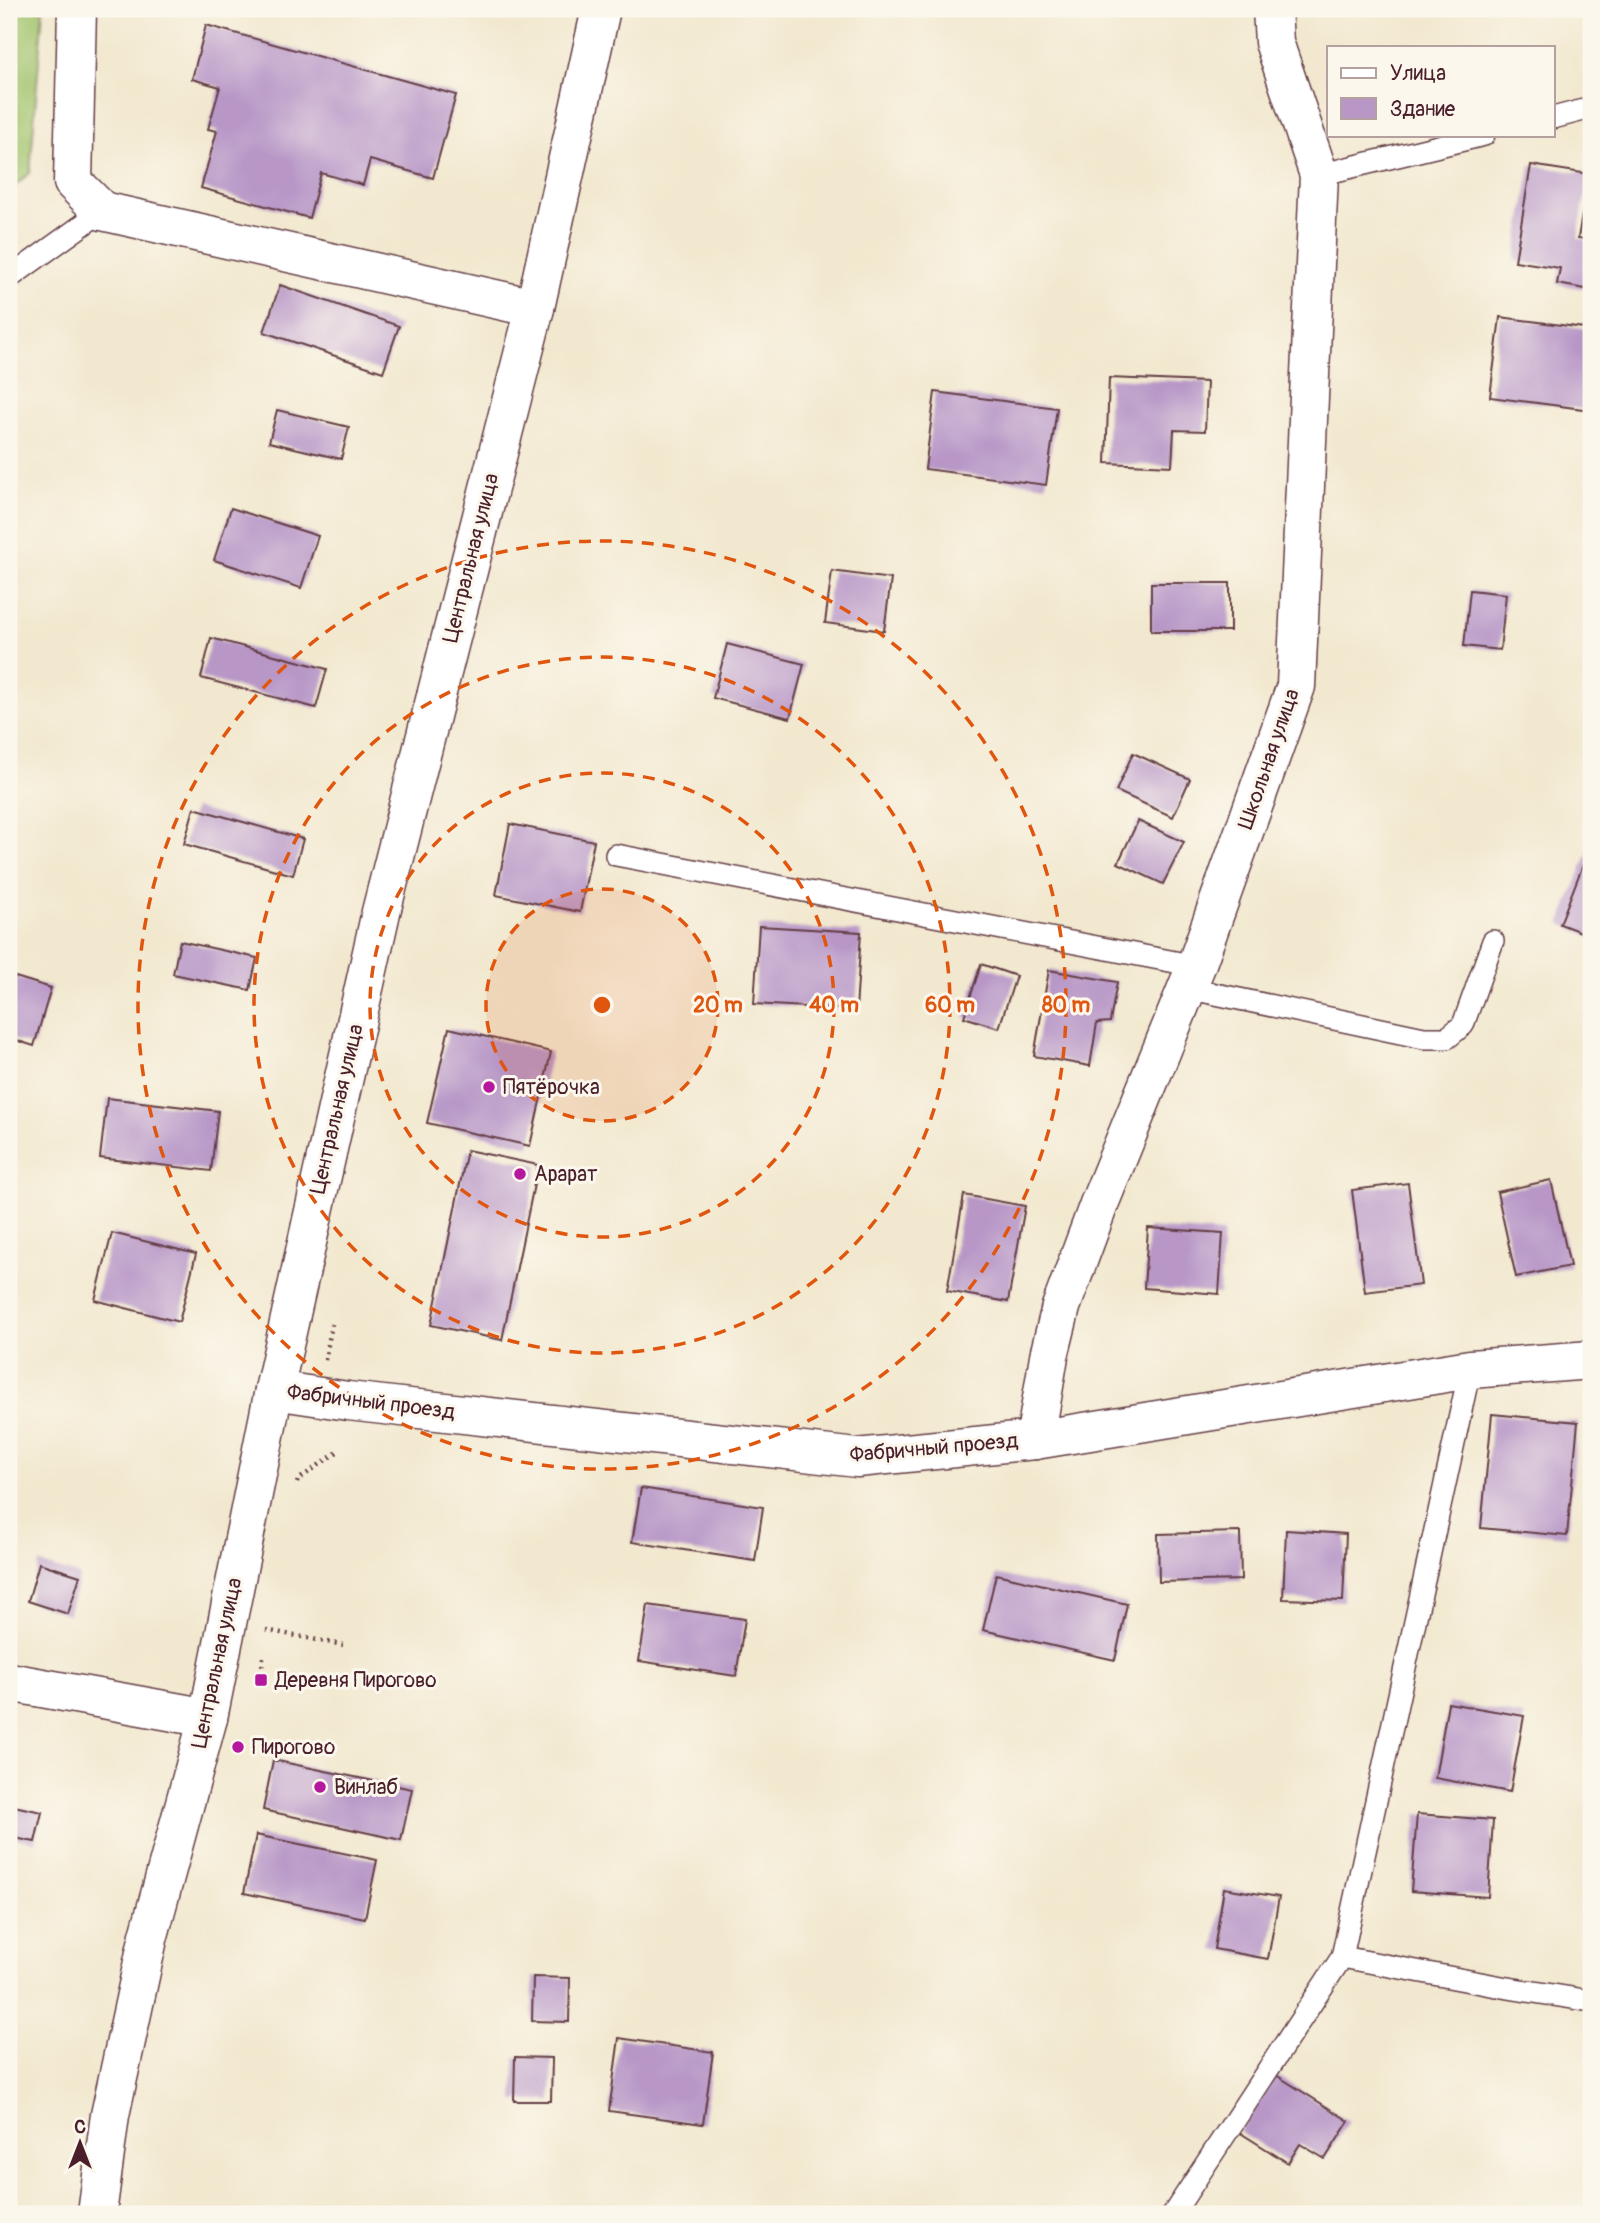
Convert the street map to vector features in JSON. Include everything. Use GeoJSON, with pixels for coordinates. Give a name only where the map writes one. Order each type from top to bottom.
{"type":"FeatureCollection","features":[{"type":"Feature","properties":{"kind":"street"},"geometry":{"type":"LineString","coordinates":[[77,9],[73,182],[103,211],[535,308]]}},
{"type":"Feature","properties":{"kind":"street","name":"Центральная улица"},"geometry":{"type":"LineString","coordinates":[[97,2214],[110,2115],[148,1939],[208,1718],[275,1390],[381,912],[535,308],[601,9]]}},
{"type":"Feature","properties":{"kind":"street","name":"Школьная улица"},"geometry":{"type":"LineString","coordinates":[[1035,1440],[1049,1356],[1061,1307],[1099,1204],[1191,977],[1296,686],[1319,175],[1274,42],[1272,9]]}},
{"type":"Feature","properties":{"kind":"street","name":"Фабричный проезд"},"geometry":{"type":"LineString","coordinates":[[275,1390],[348,1401],[857,1458],[1035,1440],[1470,1369],[1591,1360]]}},
{"type":"Feature","properties":{"kind":"street"},"geometry":{"type":"LineString","coordinates":[[9,1682],[208,1718]]}},
{"type":"Feature","properties":{"kind":"lane"},"geometry":{"type":"LineString","coordinates":[[1554,118],[1591,108]]}},
{"type":"Feature","properties":{"kind":"lane"},"geometry":{"type":"LineString","coordinates":[[1319,175],[1480,136]]}},
{"type":"Feature","properties":{"kind":"lane"},"geometry":{"type":"LineString","coordinates":[[9,278],[103,211]]}},
{"type":"Feature","properties":{"kind":"lane"},"geometry":{"type":"LineString","coordinates":[[616,855],[1191,977],[1424,1038],[1447,1038],[1463,1025],[1493,941]]}},
{"type":"Feature","properties":{"kind":"lane"},"geometry":{"type":"LineString","coordinates":[[1173,2214],[1342,1957],[1470,1369]]}},
{"type":"Feature","properties":{"kind":"lane"},"geometry":{"type":"LineString","coordinates":[[1342,1957],[1591,2001]]}},
{"type":"Feature","properties":{"kind":"path"},"geometry":{"type":"LineString","coordinates":[[334,1317],[324,1364],[335,1365]]}},
{"type":"Feature","properties":{"kind":"path"},"geometry":{"type":"LineString","coordinates":[[298,1480],[340,1450]]}},
{"type":"Feature","properties":{"kind":"path"},"geometry":{"type":"LineString","coordinates":[[266,1630],[343,1645]]}},
{"type":"Feature","properties":{"kind":"green space"},"geometry":{"type":"Polygon","coordinates":[[[9,9],[43,9],[30,173],[9,191],[9,9]]]}},
{"type":"Feature","properties":{"kind":"building"},"geometry":{"type":"Polygon","coordinates":[[[1039,9],[1189,9],[1189,11],[1039,13],[1039,9]]]}},
{"type":"Feature","properties":{"kind":"building"},"geometry":{"type":"Polygon","coordinates":[[[206,25],[456,95],[433,178],[370,160],[363,185],[321,173],[309,218],[201,188],[217,131],[208,129],[220,87],[192,79],[206,25]]]}},
{"type":"Feature","properties":{"kind":"building"},"geometry":{"type":"Polygon","coordinates":[[[1531,165],[1589,174],[1578,238],[1591,240],[1591,290],[1557,284],[1560,268],[1515,261],[1531,165]]]}},
{"type":"Feature","properties":{"kind":"building"},"geometry":{"type":"Polygon","coordinates":[[[280,285],[399,326],[383,372],[264,332],[280,285]]]}},
{"type":"Feature","properties":{"kind":"building"},"geometry":{"type":"Polygon","coordinates":[[[1500,317],[1591,329],[1591,410],[1490,397],[1500,317]]]}},
{"type":"Feature","properties":{"kind":"building"},"geometry":{"type":"Polygon","coordinates":[[[1109,378],[1207,382],[1205,431],[1174,430],[1172,466],[1106,463],[1109,378]]]}},
{"type":"Feature","properties":{"kind":"building"},"geometry":{"type":"Polygon","coordinates":[[[935,392],[1057,408],[1046,485],[925,469],[935,392]]]}},
{"type":"Feature","properties":{"kind":"building"},"geometry":{"type":"Polygon","coordinates":[[[277,410],[349,427],[341,459],[269,442],[277,410]]]}},
{"type":"Feature","properties":{"kind":"building"},"geometry":{"type":"Polygon","coordinates":[[[231,508],[318,536],[301,588],[214,560],[231,508]]]}},
{"type":"Feature","properties":{"kind":"building"},"geometry":{"type":"Polygon","coordinates":[[[832,571],[891,579],[884,631],[825,623],[832,571]]]}},
{"type":"Feature","properties":{"kind":"building"},"geometry":{"type":"Polygon","coordinates":[[[1151,583],[1230,583],[1230,631],[1151,631],[1151,583]]]}},
{"type":"Feature","properties":{"kind":"building"},"geometry":{"type":"Polygon","coordinates":[[[1470,590],[1506,594],[1500,650],[1464,646],[1470,590]]]}},
{"type":"Feature","properties":{"kind":"building"},"geometry":{"type":"Polygon","coordinates":[[[211,638],[327,669],[316,708],[201,678],[211,638]]]}},
{"type":"Feature","properties":{"kind":"building"},"geometry":{"type":"Polygon","coordinates":[[[727,644],[804,664],[790,718],[713,698],[727,644]]]}},
{"type":"Feature","properties":{"kind":"building"},"geometry":{"type":"Polygon","coordinates":[[[1133,753],[1190,779],[1173,817],[1116,791],[1133,753]]]}},
{"type":"Feature","properties":{"kind":"building"},"geometry":{"type":"Polygon","coordinates":[[[194,808],[303,839],[293,875],[184,844],[194,808]]]}},
{"type":"Feature","properties":{"kind":"building"},"geometry":{"type":"Polygon","coordinates":[[[1138,821],[1184,842],[1163,884],[1118,863],[1138,821]]]}},
{"type":"Feature","properties":{"kind":"building"},"geometry":{"type":"Polygon","coordinates":[[[510,824],[594,841],[580,912],[496,895],[510,824]]]}},
{"type":"Feature","properties":{"kind":"building"},"geometry":{"type":"Polygon","coordinates":[[[1591,844],[1591,936],[1560,924],[1591,844]]]}},
{"type":"Feature","properties":{"kind":"building"},"geometry":{"type":"Polygon","coordinates":[[[759,926],[861,932],[856,1010],[754,1004],[759,926]]]}},
{"type":"Feature","properties":{"kind":"building"},"geometry":{"type":"Polygon","coordinates":[[[180,941],[257,958],[250,990],[173,974],[180,941]]]}},
{"type":"Feature","properties":{"kind":"building"},"geometry":{"type":"Polygon","coordinates":[[[981,964],[1016,976],[999,1028],[964,1017],[981,964]]]}},
{"type":"Feature","properties":{"kind":"building"},"geometry":{"type":"Polygon","coordinates":[[[1049,970],[1117,982],[1110,1022],[1097,1023],[1090,1066],[1034,1056],[1049,970]]]}},
{"type":"Feature","properties":{"kind":"building"},"geometry":{"type":"Polygon","coordinates":[[[9,975],[51,988],[34,1046],[9,1038],[9,975]]]}},
{"type":"Feature","properties":{"kind":"building","name":"Пятёрочка"},"geometry":{"type":"Polygon","coordinates":[[[449,1028],[551,1052],[530,1146],[427,1123],[449,1028]]]}},
{"type":"Feature","properties":{"kind":"building"},"geometry":{"type":"Polygon","coordinates":[[[107,1098],[218,1111],[211,1171],[100,1158],[107,1098]]]}},
{"type":"Feature","properties":{"kind":"building"},"geometry":{"type":"Polygon","coordinates":[[[467,1150],[538,1165],[502,1340],[431,1325],[467,1150]]]}},
{"type":"Feature","properties":{"kind":"building"},"geometry":{"type":"Polygon","coordinates":[[[1551,1180],[1570,1266],[1516,1277],[1497,1192],[1551,1180]]]}},
{"type":"Feature","properties":{"kind":"building"},"geometry":{"type":"Polygon","coordinates":[[[1408,1183],[1421,1285],[1365,1292],[1352,1190],[1408,1183]]]}},
{"type":"Feature","properties":{"kind":"building"},"geometry":{"type":"Polygon","coordinates":[[[964,1195],[1025,1206],[1008,1302],[947,1291],[964,1195]]]}},
{"type":"Feature","properties":{"kind":"building"},"geometry":{"type":"Polygon","coordinates":[[[1148,1228],[1223,1233],[1219,1294],[1144,1288],[1148,1228]]]}},
{"type":"Feature","properties":{"kind":"building"},"geometry":{"type":"Polygon","coordinates":[[[112,1233],[196,1254],[179,1322],[95,1300],[112,1233]]]}},
{"type":"Feature","properties":{"kind":"building"},"geometry":{"type":"Polygon","coordinates":[[[1492,1414],[1578,1422],[1567,1536],[1481,1528],[1492,1414]]]}},
{"type":"Feature","properties":{"kind":"building"},"geometry":{"type":"Polygon","coordinates":[[[641,1488],[763,1507],[755,1561],[632,1542],[641,1488]]]}},
{"type":"Feature","properties":{"kind":"building"},"geometry":{"type":"Polygon","coordinates":[[[1286,1530],[1346,1534],[1343,1601],[1283,1599],[1286,1530]]]}},
{"type":"Feature","properties":{"kind":"building"},"geometry":{"type":"Polygon","coordinates":[[[1240,1532],[1241,1580],[1159,1582],[1158,1534],[1240,1532]]]}},
{"type":"Feature","properties":{"kind":"building"},"geometry":{"type":"Polygon","coordinates":[[[39,1563],[80,1576],[68,1614],[28,1601],[39,1563]]]}},
{"type":"Feature","properties":{"kind":"building"},"geometry":{"type":"Polygon","coordinates":[[[996,1574],[1127,1604],[1115,1660],[983,1630],[996,1574]]]}},
{"type":"Feature","properties":{"kind":"building"},"geometry":{"type":"Polygon","coordinates":[[[648,1605],[745,1619],[736,1676],[639,1661],[648,1605]]]}},
{"type":"Feature","properties":{"kind":"building"},"geometry":{"type":"Polygon","coordinates":[[[1448,1703],[1524,1716],[1510,1792],[1435,1778],[1448,1703]]]}},
{"type":"Feature","properties":{"kind":"building"},"geometry":{"type":"Polygon","coordinates":[[[273,1760],[412,1789],[401,1840],[263,1810],[273,1760]]]}},
{"type":"Feature","properties":{"kind":"building"},"geometry":{"type":"Polygon","coordinates":[[[9,1805],[42,1812],[35,1842],[9,1837],[9,1805]]]}},
{"type":"Feature","properties":{"kind":"building"},"geometry":{"type":"Polygon","coordinates":[[[1417,1814],[1493,1820],[1488,1897],[1411,1891],[1417,1814]]]}},
{"type":"Feature","properties":{"kind":"building"},"geometry":{"type":"Polygon","coordinates":[[[256,1835],[377,1860],[365,1918],[244,1893],[256,1835]]]}},
{"type":"Feature","properties":{"kind":"building"},"geometry":{"type":"Polygon","coordinates":[[[1224,1888],[1279,1897],[1268,1959],[1214,1949],[1224,1888]]]}},
{"type":"Feature","properties":{"kind":"building"},"geometry":{"type":"Polygon","coordinates":[[[533,1977],[570,1978],[569,2022],[532,2021],[533,1977]]]}},
{"type":"Feature","properties":{"kind":"building"},"geometry":{"type":"Polygon","coordinates":[[[619,2038],[713,2052],[703,2124],[609,2111],[619,2038]]]}},
{"type":"Feature","properties":{"kind":"building"},"geometry":{"type":"Polygon","coordinates":[[[515,2057],[552,2058],[551,2101],[514,2101],[515,2057]]]}},
{"type":"Feature","properties":{"kind":"building"},"geometry":{"type":"Polygon","coordinates":[[[1276,2075],[1349,2121],[1325,2159],[1300,2144],[1288,2163],[1239,2132],[1276,2075]]]}},
{"type":"Feature","properties":{"kind":"place","name":"Пятёрочка"},"geometry":{"type":"Point","coordinates":[489,1087]}},
{"type":"Feature","properties":{"kind":"place","name":"Арарат"},"geometry":{"type":"Point","coordinates":[520,1174]}},
{"type":"Feature","properties":{"kind":"place","name":"Деревня Пирогово"},"geometry":{"type":"Point","coordinates":[261,1680]}},
{"type":"Feature","properties":{"kind":"place","name":"Пирогово"},"geometry":{"type":"Point","coordinates":[238,1747]}},
{"type":"Feature","properties":{"kind":"place","name":"Винлаб"},"geometry":{"type":"Point","coordinates":[320,1787]}}]}
